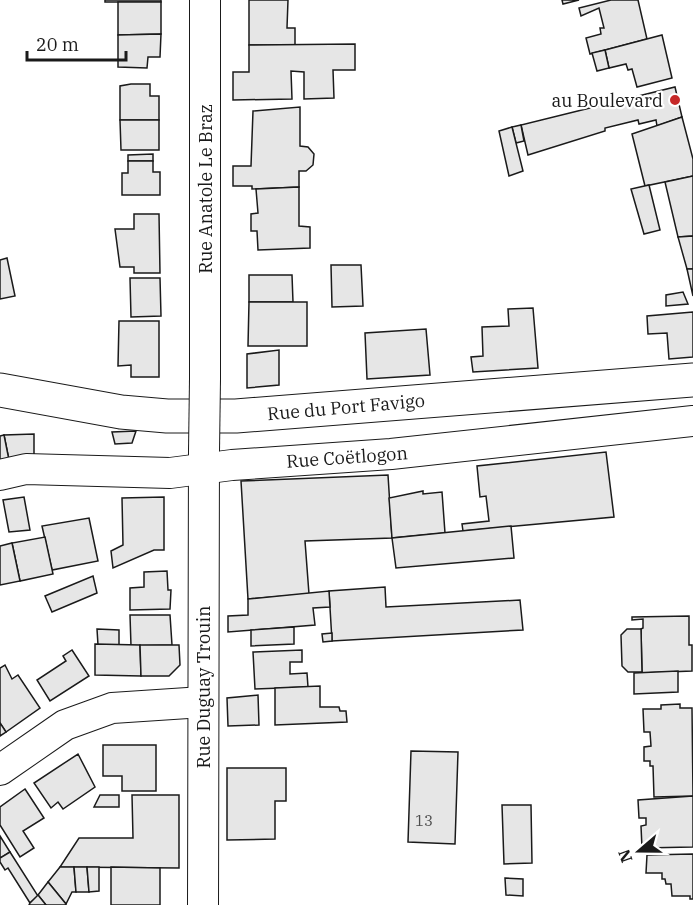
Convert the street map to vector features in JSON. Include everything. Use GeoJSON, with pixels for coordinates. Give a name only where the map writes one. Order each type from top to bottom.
{"type":"FeatureCollection","features":[{"type":"Feature","properties":{"kind":"street","name":"Rue Anatole Le Braz"},"geometry":{"type":"LineString","coordinates":[[204,460],[205,0]]}},
{"type":"Feature","properties":{"kind":"street","name":"Rue du Port Favigo"},"geometry":{"type":"LineString","coordinates":[[0,390],[121,412],[167,417],[236,416],[693,380]]}},
{"type":"Feature","properties":{"kind":"street","name":"Rue Coëtlogon"},"geometry":{"type":"LineString","coordinates":[[0,475],[26,469],[170,473],[204,460],[391,454],[693,421]]}},
{"type":"Feature","properties":{"kind":"street","name":"Rue Duguay Trouin"},"geometry":{"type":"LineString","coordinates":[[203,905],[204,460]]}},
{"type":"Feature","properties":{"kind":"street"},"geometry":{"type":"LineString","coordinates":[[0,771],[65,725],[112,708],[203,702]]}},
{"type":"Feature","properties":{"kind":"building"},"geometry":{"type":"Polygon","coordinates":[[[105,0],[161,0],[161,2],[105,2],[105,0]]]}},
{"type":"Feature","properties":{"kind":"building"},"geometry":{"type":"Polygon","coordinates":[[[249,0],[288,0],[287,28],[295,28],[295,45],[249,45],[249,0]]]}},
{"type":"Feature","properties":{"kind":"building"},"geometry":{"type":"Polygon","coordinates":[[[562,0],[579,0],[563,4],[562,0]]]}},
{"type":"Feature","properties":{"kind":"building"},"geometry":{"type":"Polygon","coordinates":[[[611,0],[638,0],[647,39],[590,54],[586,38],[601,34],[600,28],[604,28],[599,8],[581,16],[579,8],[611,0]]]}},
{"type":"Feature","properties":{"kind":"building"},"geometry":{"type":"Polygon","coordinates":[[[118,2],[161,2],[161,34],[118,35],[118,2]]]}},
{"type":"Feature","properties":{"kind":"building"},"geometry":{"type":"Polygon","coordinates":[[[161,34],[160,57],[148,57],[147,68],[118,67],[118,35],[161,34]]]}},
{"type":"Feature","properties":{"kind":"building"},"geometry":{"type":"Polygon","coordinates":[[[662,35],[672,78],[637,87],[632,69],[628,70],[626,64],[609,68],[605,50],[662,35]]]}},
{"type":"Feature","properties":{"kind":"building"},"geometry":{"type":"Polygon","coordinates":[[[355,44],[355,70],[333,70],[334,98],[304,99],[304,72],[291,71],[292,99],[233,100],[233,72],[249,72],[249,45],[355,44]]]}},
{"type":"Feature","properties":{"kind":"building"},"geometry":{"type":"Polygon","coordinates":[[[605,50],[609,68],[597,71],[592,53],[605,50]]]}},
{"type":"Feature","properties":{"kind":"building"},"geometry":{"type":"Polygon","coordinates":[[[150,84],[150,96],[159,96],[159,120],[120,120],[120,86],[150,84]]]}},
{"type":"Feature","properties":{"kind":"building"},"geometry":{"type":"Polygon","coordinates":[[[675,87],[682,117],[657,126],[656,120],[639,124],[638,120],[605,128],[605,131],[528,155],[521,125],[675,87]]]}},
{"type":"Feature","properties":{"kind":"building"},"geometry":{"type":"Polygon","coordinates":[[[300,107],[300,146],[308,147],[314,154],[313,165],[306,171],[299,171],[299,187],[252,189],[252,186],[233,186],[233,166],[251,166],[253,111],[300,107]]]}},
{"type":"Feature","properties":{"kind":"building"},"geometry":{"type":"Polygon","coordinates":[[[682,117],[693,159],[693,176],[645,186],[632,134],[682,117]]]}},
{"type":"Feature","properties":{"kind":"building"},"geometry":{"type":"Polygon","coordinates":[[[120,120],[159,120],[159,150],[121,150],[120,120]]]}},
{"type":"Feature","properties":{"kind":"building"},"geometry":{"type":"Polygon","coordinates":[[[521,125],[524,141],[516,143],[512,127],[521,125]]]}},
{"type":"Feature","properties":{"kind":"building"},"geometry":{"type":"Polygon","coordinates":[[[512,127],[523,171],[509,176],[499,131],[512,127]]]}},
{"type":"Feature","properties":{"kind":"building"},"geometry":{"type":"Polygon","coordinates":[[[153,154],[153,161],[128,161],[128,155],[153,154]]]}},
{"type":"Feature","properties":{"kind":"building"},"geometry":{"type":"Polygon","coordinates":[[[128,161],[153,161],[153,172],[160,172],[160,195],[122,195],[122,173],[128,173],[128,161]]]}},
{"type":"Feature","properties":{"kind":"building"},"geometry":{"type":"Polygon","coordinates":[[[693,176],[693,236],[678,237],[665,182],[693,176]]]}},
{"type":"Feature","properties":{"kind":"building"},"geometry":{"type":"Polygon","coordinates":[[[649,185],[660,230],[644,234],[631,189],[649,185]]]}},
{"type":"Feature","properties":{"kind":"building"},"geometry":{"type":"Polygon","coordinates":[[[299,187],[299,226],[310,227],[310,248],[258,250],[257,231],[251,231],[251,214],[258,213],[256,189],[299,187]]]}},
{"type":"Feature","properties":{"kind":"building"},"geometry":{"type":"Polygon","coordinates":[[[134,214],[159,214],[160,273],[134,273],[134,267],[120,267],[115,229],[134,229],[134,214]]]}},
{"type":"Feature","properties":{"kind":"building"},"geometry":{"type":"Polygon","coordinates":[[[693,236],[693,269],[687,269],[678,237],[693,236]]]}},
{"type":"Feature","properties":{"kind":"building"},"geometry":{"type":"Polygon","coordinates":[[[7,258],[15,296],[0,299],[0,260],[7,258]]]}},
{"type":"Feature","properties":{"kind":"building"},"geometry":{"type":"Polygon","coordinates":[[[331,265],[361,265],[363,306],[332,307],[331,265]]]}},
{"type":"Feature","properties":{"kind":"building"},"geometry":{"type":"Polygon","coordinates":[[[687,269],[693,269],[693,296],[687,269]]]}},
{"type":"Feature","properties":{"kind":"building"},"geometry":{"type":"Polygon","coordinates":[[[249,275],[292,275],[293,302],[249,302],[249,275]]]}},
{"type":"Feature","properties":{"kind":"building"},"geometry":{"type":"Polygon","coordinates":[[[130,278],[160,278],[161,316],[131,317],[130,278]]]}},
{"type":"Feature","properties":{"kind":"building"},"geometry":{"type":"Polygon","coordinates":[[[683,292],[688,304],[666,306],[666,295],[683,292]]]}},
{"type":"Feature","properties":{"kind":"building"},"geometry":{"type":"Polygon","coordinates":[[[249,302],[307,302],[307,346],[248,346],[249,302]]]}},
{"type":"Feature","properties":{"kind":"building"},"geometry":{"type":"Polygon","coordinates":[[[533,308],[538,368],[473,372],[471,357],[483,356],[482,327],[509,326],[508,309],[533,308]]]}},
{"type":"Feature","properties":{"kind":"building"},"geometry":{"type":"Polygon","coordinates":[[[693,312],[693,357],[669,359],[667,333],[648,334],[647,316],[693,312]]]}},
{"type":"Feature","properties":{"kind":"building"},"geometry":{"type":"Polygon","coordinates":[[[119,321],[159,321],[159,377],[131,377],[131,365],[118,366],[119,321]]]}},
{"type":"Feature","properties":{"kind":"building"},"geometry":{"type":"Polygon","coordinates":[[[426,329],[430,375],[367,379],[365,333],[426,329]]]}},
{"type":"Feature","properties":{"kind":"building"},"geometry":{"type":"Polygon","coordinates":[[[279,350],[279,385],[247,388],[247,354],[279,350]]]}},
{"type":"Feature","properties":{"kind":"building"},"geometry":{"type":"Polygon","coordinates":[[[136,431],[132,443],[115,444],[112,432],[136,431]]]}},
{"type":"Feature","properties":{"kind":"building"},"geometry":{"type":"Polygon","coordinates":[[[34,434],[34,456],[9,460],[4,435],[34,434]]]}},
{"type":"Feature","properties":{"kind":"building"},"geometry":{"type":"Polygon","coordinates":[[[4,435],[9,460],[0,462],[0,436],[4,435]]]}},
{"type":"Feature","properties":{"kind":"building"},"geometry":{"type":"Polygon","coordinates":[[[606,452],[614,517],[463,531],[462,524],[489,521],[486,496],[480,497],[477,466],[606,452]]]}},
{"type":"Feature","properties":{"kind":"building"},"geometry":{"type":"Polygon","coordinates":[[[388,475],[392,538],[305,541],[309,594],[248,599],[241,481],[388,475]]]}},
{"type":"Feature","properties":{"kind":"building"},"geometry":{"type":"Polygon","coordinates":[[[423,491],[423,494],[442,492],[445,533],[392,538],[389,498],[423,491]]]}},
{"type":"Feature","properties":{"kind":"building"},"geometry":{"type":"Polygon","coordinates":[[[24,497],[30,530],[9,532],[3,500],[24,497]]]}},
{"type":"Feature","properties":{"kind":"building"},"geometry":{"type":"Polygon","coordinates":[[[164,497],[164,550],[154,550],[113,568],[111,551],[123,545],[122,498],[164,497]]]}},
{"type":"Feature","properties":{"kind":"building"},"geometry":{"type":"Polygon","coordinates":[[[89,518],[98,561],[52,570],[42,526],[89,518]]]}},
{"type":"Feature","properties":{"kind":"building"},"geometry":{"type":"Polygon","coordinates":[[[511,526],[514,558],[396,568],[392,538],[511,526]]]}},
{"type":"Feature","properties":{"kind":"building"},"geometry":{"type":"Polygon","coordinates":[[[45,537],[53,574],[20,581],[12,543],[45,537]]]}},
{"type":"Feature","properties":{"kind":"building"},"geometry":{"type":"Polygon","coordinates":[[[12,543],[20,581],[0,585],[0,546],[12,543]]]}},
{"type":"Feature","properties":{"kind":"building"},"geometry":{"type":"Polygon","coordinates":[[[167,571],[168,590],[171,590],[170,609],[130,610],[130,588],[144,587],[144,572],[167,571]]]}},
{"type":"Feature","properties":{"kind":"building"},"geometry":{"type":"Polygon","coordinates":[[[93,576],[97,593],[52,612],[45,596],[93,576]]]}},
{"type":"Feature","properties":{"kind":"building"},"geometry":{"type":"Polygon","coordinates":[[[385,587],[386,607],[520,600],[523,630],[332,641],[329,591],[385,587]]]}},
{"type":"Feature","properties":{"kind":"building"},"geometry":{"type":"Polygon","coordinates":[[[329,591],[330,607],[313,608],[315,625],[228,632],[228,616],[248,615],[248,599],[329,591]]]}},
{"type":"Feature","properties":{"kind":"building"},"geometry":{"type":"Polygon","coordinates":[[[130,615],[170,615],[172,645],[131,646],[130,615]]]}},
{"type":"Feature","properties":{"kind":"building"},"geometry":{"type":"Polygon","coordinates":[[[689,616],[692,671],[642,673],[641,629],[643,619],[632,620],[632,617],[689,616]]]}},
{"type":"Feature","properties":{"kind":"building"},"geometry":{"type":"Polygon","coordinates":[[[294,627],[294,644],[251,646],[251,630],[294,627]]]}},
{"type":"Feature","properties":{"kind":"building"},"geometry":{"type":"Polygon","coordinates":[[[97,629],[119,630],[119,645],[98,645],[97,629]]]}},
{"type":"Feature","properties":{"kind":"building"},"geometry":{"type":"Polygon","coordinates":[[[627,629],[641,629],[642,672],[628,672],[622,666],[621,635],[627,629]]]}},
{"type":"Feature","properties":{"kind":"building"},"geometry":{"type":"Polygon","coordinates":[[[332,633],[332,641],[323,642],[322,634],[332,633]]]}},
{"type":"Feature","properties":{"kind":"building"},"geometry":{"type":"Polygon","coordinates":[[[95,644],[140,645],[141,676],[95,675],[95,644]]]}},
{"type":"Feature","properties":{"kind":"building"},"geometry":{"type":"Polygon","coordinates":[[[140,645],[179,645],[180,665],[169,676],[141,676],[140,645]]]}},
{"type":"Feature","properties":{"kind":"building"},"geometry":{"type":"Polygon","coordinates":[[[72,650],[89,676],[50,701],[37,680],[66,661],[63,656],[72,650]]]}},
{"type":"Feature","properties":{"kind":"building"},"geometry":{"type":"Polygon","coordinates":[[[302,650],[302,662],[290,662],[290,674],[307,673],[308,687],[255,689],[253,652],[302,650]]]}},
{"type":"Feature","properties":{"kind":"building"},"geometry":{"type":"Polygon","coordinates":[[[5,665],[12,679],[18,675],[40,708],[6,732],[0,723],[0,668],[5,665]]]}},
{"type":"Feature","properties":{"kind":"building"},"geometry":{"type":"Polygon","coordinates":[[[678,671],[678,692],[634,694],[634,673],[678,671]]]}},
{"type":"Feature","properties":{"kind":"building"},"geometry":{"type":"Polygon","coordinates":[[[320,686],[320,707],[339,707],[340,711],[346,711],[347,722],[275,725],[275,688],[320,686]]]}},
{"type":"Feature","properties":{"kind":"building"},"geometry":{"type":"Polygon","coordinates":[[[258,695],[259,725],[228,726],[227,698],[258,695]]]}},
{"type":"Feature","properties":{"kind":"building"},"geometry":{"type":"Polygon","coordinates":[[[680,704],[680,708],[692,708],[693,796],[654,797],[653,766],[650,766],[650,761],[644,761],[644,747],[651,746],[650,732],[644,732],[643,709],[661,709],[661,705],[680,704]]]}},
{"type":"Feature","properties":{"kind":"building"},"geometry":{"type":"Polygon","coordinates":[[[0,723],[6,732],[0,736],[0,723]]]}},
{"type":"Feature","properties":{"kind":"building"},"geometry":{"type":"Polygon","coordinates":[[[103,745],[156,745],[156,791],[122,791],[122,776],[103,776],[103,745]]]}},
{"type":"Feature","properties":{"kind":"building"},"geometry":{"type":"Polygon","coordinates":[[[411,751],[458,752],[455,844],[408,842],[411,751]]]}},
{"type":"Feature","properties":{"kind":"building"},"geometry":{"type":"Polygon","coordinates":[[[78,754],[95,787],[63,809],[58,802],[51,808],[34,783],[78,754]]]}},
{"type":"Feature","properties":{"kind":"building"},"geometry":{"type":"Polygon","coordinates":[[[227,768],[286,768],[286,801],[275,801],[275,839],[227,840],[227,768]]]}},
{"type":"Feature","properties":{"kind":"building"},"geometry":{"type":"Polygon","coordinates":[[[25,789],[44,818],[23,831],[34,848],[20,857],[0,825],[0,807],[25,789]]]}},
{"type":"Feature","properties":{"kind":"building"},"geometry":{"type":"Polygon","coordinates":[[[100,795],[119,795],[119,807],[94,807],[100,795]]]}},
{"type":"Feature","properties":{"kind":"building"},"geometry":{"type":"Polygon","coordinates":[[[132,795],[179,795],[179,868],[60,867],[79,838],[133,838],[132,795]]]}},
{"type":"Feature","properties":{"kind":"building"},"geometry":{"type":"Polygon","coordinates":[[[693,796],[693,847],[642,848],[641,826],[646,825],[646,818],[639,818],[638,800],[693,796]]]}},
{"type":"Feature","properties":{"kind":"building"},"geometry":{"type":"Polygon","coordinates":[[[502,805],[531,805],[532,863],[504,864],[502,805]]]}},
{"type":"Feature","properties":{"kind":"building"},"geometry":{"type":"Polygon","coordinates":[[[0,836],[10,852],[0,858],[0,836]]]}},
{"type":"Feature","properties":{"kind":"building"},"geometry":{"type":"Polygon","coordinates":[[[10,852],[38,896],[30,903],[8,868],[5,870],[0,862],[0,858],[10,852]]]}},
{"type":"Feature","properties":{"kind":"building"},"geometry":{"type":"Polygon","coordinates":[[[693,854],[693,899],[690,899],[690,896],[672,896],[671,884],[666,884],[665,879],[662,879],[662,873],[646,873],[647,855],[693,854]]]}},
{"type":"Feature","properties":{"kind":"building"},"geometry":{"type":"Polygon","coordinates":[[[60,867],[74,867],[76,892],[72,892],[66,904],[48,882],[60,867]]]}},
{"type":"Feature","properties":{"kind":"building"},"geometry":{"type":"Polygon","coordinates":[[[74,867],[87,867],[89,892],[76,892],[74,867]]]}},
{"type":"Feature","properties":{"kind":"building"},"geometry":{"type":"Polygon","coordinates":[[[87,867],[99,867],[99,891],[89,892],[87,867]]]}},
{"type":"Feature","properties":{"kind":"building"},"geometry":{"type":"Polygon","coordinates":[[[111,867],[160,868],[160,905],[111,905],[111,867]]]}},
{"type":"Feature","properties":{"kind":"building"},"geometry":{"type":"Polygon","coordinates":[[[505,878],[523,879],[523,896],[506,895],[505,878]]]}},
{"type":"Feature","properties":{"kind":"building"},"geometry":{"type":"Polygon","coordinates":[[[48,882],[65,905],[46,905],[38,895],[48,882]]]}},
{"type":"Feature","properties":{"kind":"building"},"geometry":{"type":"Polygon","coordinates":[[[38,895],[46,905],[29,905],[30,903],[38,895]]]}},
{"type":"Feature","properties":{"kind":"place","name":"au Boulevard"},"geometry":{"type":"Point","coordinates":[675,100]}}]}
